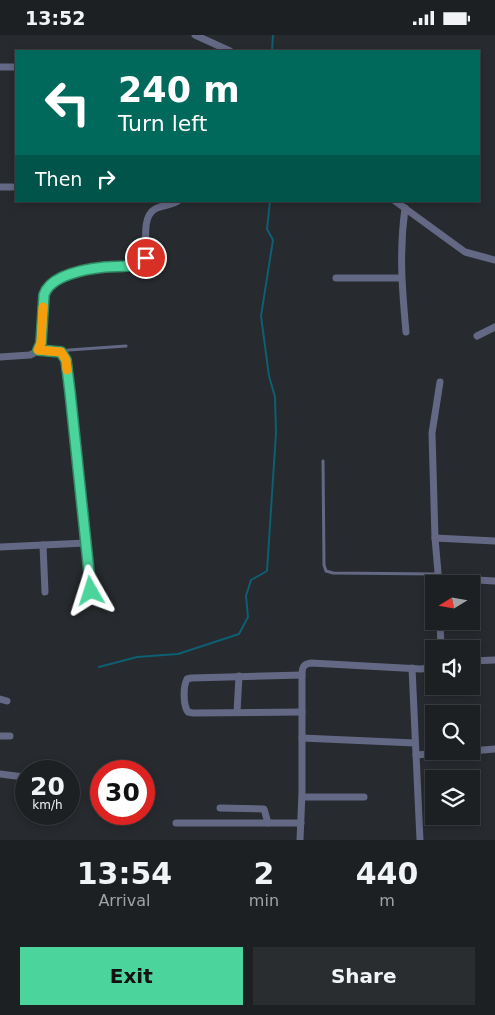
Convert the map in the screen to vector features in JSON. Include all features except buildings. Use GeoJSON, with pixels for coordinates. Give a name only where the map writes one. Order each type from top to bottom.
{"type":"FeatureCollection","features":[{"type":"Feature","properties":{"kind":"street"},"geometry":{"type":"LineString","coordinates":[[195,35],[228,50]]}},
{"type":"Feature","properties":{"kind":"street"},"geometry":{"type":"LineString","coordinates":[[0,67],[15,67]]}},
{"type":"Feature","properties":{"kind":"street"},"geometry":{"type":"LineString","coordinates":[[0,187],[12,187]]}},
{"type":"Feature","properties":{"kind":"street"},"geometry":{"type":"LineString","coordinates":[[0,357],[30,355],[38,350],[41,343],[46,289],[70,274],[103,267],[137,265],[146,258],[146,221],[151,212],[156,208],[175,202]]}},
{"type":"Feature","properties":{"kind":"street"},"geometry":{"type":"LineString","coordinates":[[396,202],[465,252],[495,260]]}},
{"type":"Feature","properties":{"kind":"street"},"geometry":{"type":"LineString","coordinates":[[405,208],[401,237],[401,277],[406,332]]}},
{"type":"Feature","properties":{"kind":"street"},"geometry":{"type":"LineString","coordinates":[[336,278],[401,277]]}},
{"type":"Feature","properties":{"kind":"street"},"geometry":{"type":"LineString","coordinates":[[478,336],[495,327]]}},
{"type":"Feature","properties":{"kind":"street"},"geometry":{"type":"LineString","coordinates":[[38,350],[61,352],[66,360],[91,591]]}},
{"type":"Feature","properties":{"kind":"street"},"geometry":{"type":"LineString","coordinates":[[438,575],[432,433],[440,381]]}},
{"type":"Feature","properties":{"kind":"street"},"geometry":{"type":"LineString","coordinates":[[435,538],[495,541]]}},
{"type":"Feature","properties":{"kind":"street"},"geometry":{"type":"LineString","coordinates":[[0,547],[86,543]]}},
{"type":"Feature","properties":{"kind":"street"},"geometry":{"type":"LineString","coordinates":[[43,545],[45,592]]}},
{"type":"Feature","properties":{"kind":"street"},"geometry":{"type":"LineString","coordinates":[[480,580],[495,581]]}},
{"type":"Feature","properties":{"kind":"street"},"geometry":{"type":"LineString","coordinates":[[480,661],[495,660]]}},
{"type":"Feature","properties":{"kind":"street"},"geometry":{"type":"LineString","coordinates":[[300,840],[302,669],[305,665],[311,663],[425,667]]}},
{"type":"Feature","properties":{"kind":"street"},"geometry":{"type":"LineString","coordinates":[[412,668],[420,840]]}},
{"type":"Feature","properties":{"kind":"street"},"geometry":{"type":"LineString","coordinates":[[302,675],[190,678],[185,683],[185,707],[188,712],[302,711]]}},
{"type":"Feature","properties":{"kind":"street"},"geometry":{"type":"LineString","coordinates":[[237,712],[238,676]]}},
{"type":"Feature","properties":{"kind":"street"},"geometry":{"type":"LineString","coordinates":[[0,735],[10,736]]}},
{"type":"Feature","properties":{"kind":"street"},"geometry":{"type":"LineString","coordinates":[[302,739],[415,743]]}},
{"type":"Feature","properties":{"kind":"street"},"geometry":{"type":"LineString","coordinates":[[480,750],[495,749]]}},
{"type":"Feature","properties":{"kind":"street"},"geometry":{"type":"LineString","coordinates":[[416,755],[425,754]]}},
{"type":"Feature","properties":{"kind":"street"},"geometry":{"type":"LineString","coordinates":[[0,774],[15,776]]}},
{"type":"Feature","properties":{"kind":"street"},"geometry":{"type":"LineString","coordinates":[[302,797],[364,797]]}},
{"type":"Feature","properties":{"kind":"street"},"geometry":{"type":"LineString","coordinates":[[220,808],[264,809],[268,823]]}},
{"type":"Feature","properties":{"kind":"street"},"geometry":{"type":"LineString","coordinates":[[176,823],[301,823]]}},
{"type":"Feature","properties":{"kind":"lane"},"geometry":{"type":"LineString","coordinates":[[61,352],[126,346]]}},
{"type":"Feature","properties":{"kind":"lane"},"geometry":{"type":"LineString","coordinates":[[323,461],[324,565],[326,571],[425,578]]}},
{"type":"Feature","properties":{"kind":"waterway"},"geometry":{"type":"LineString","coordinates":[[272,50],[273,35]]}},
{"type":"Feature","properties":{"kind":"waterway"},"geometry":{"type":"LineString","coordinates":[[99,667],[137,657],[178,654],[239,634],[248,617],[246,596],[251,580],[267,571],[276,433],[275,397],[269,376],[261,316],[273,240],[267,229],[270,202]]}},
{"type":"Feature","properties":{"kind":"slow traffic"},"geometry":{"type":"LineString","coordinates":[[43,307],[41,343],[38,350],[61,352],[66,360],[67,370]]}},
{"type":"Feature","properties":{"kind":"route"},"geometry":{"type":"LineString","coordinates":[[91,591],[66,360],[61,352],[38,350],[41,343],[44,295],[46,289],[51,284],[70,274],[103,267],[137,265],[146,258]]}}]}
